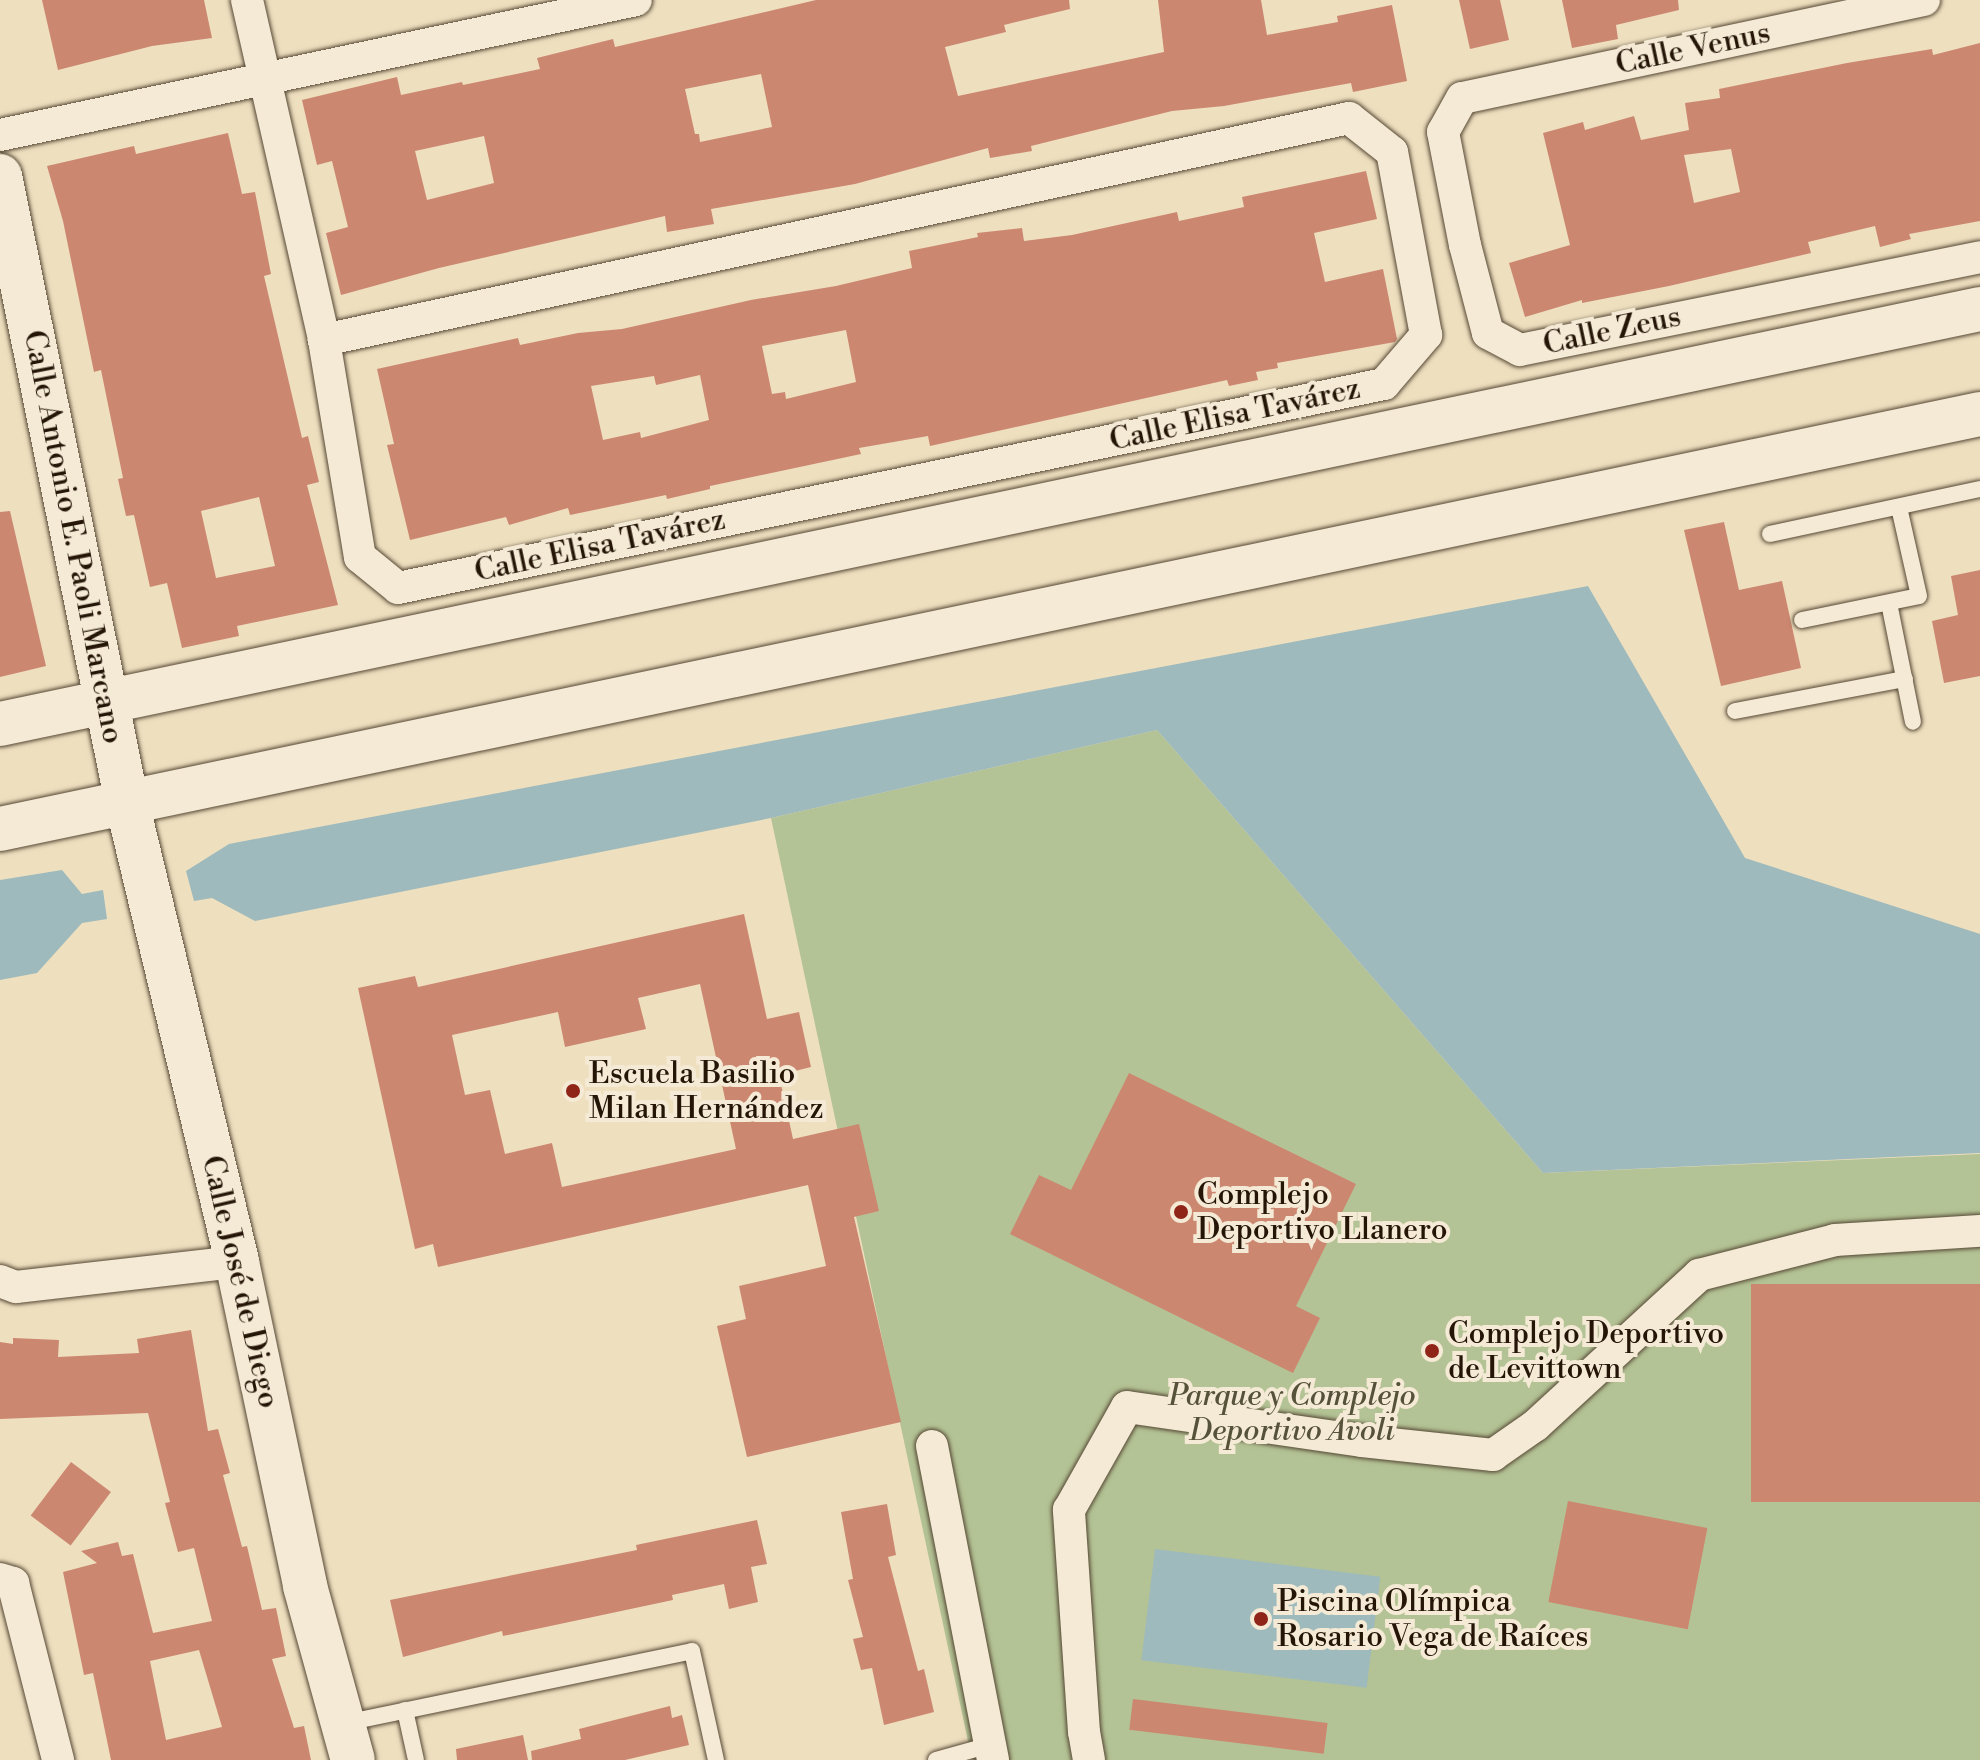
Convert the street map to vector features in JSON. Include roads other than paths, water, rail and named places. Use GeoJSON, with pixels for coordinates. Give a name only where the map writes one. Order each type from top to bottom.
{"type":"FeatureCollection","features":[{"type":"Feature","properties":{"kind":"street","name":"Calle Elisa Tavárez"},"geometry":{"type":"LineString","coordinates":[[247,0],[324,340],[360,557],[398,588],[1384,384],[1426,335],[1392,152],[1349,118],[324,340]]}},
{"type":"Feature","properties":{"kind":"street"},"geometry":{"type":"LineString","coordinates":[[0,135],[636,0]]}},
{"type":"Feature","properties":{"kind":"street","name":"Calle Venus"},"geometry":{"type":"LineString","coordinates":[[1462,98],[1924,0]]}},
{"type":"Feature","properties":{"kind":"street","name":"Calle Zeus"},"geometry":{"type":"LineString","coordinates":[[1462,98],[1443,132],[1465,245],[1488,333],[1520,350],[1980,257]]}},
{"type":"Feature","properties":{"kind":"street","name":"Calle Antonio E. Paoli Marcano"},"geometry":{"type":"LineString","coordinates":[[0,176],[127,803]]}},
{"type":"Feature","properties":{"kind":"street"},"geometry":{"type":"LineString","coordinates":[[0,724],[1980,309]]}},
{"type":"Feature","properties":{"kind":"street"},"geometry":{"type":"LineString","coordinates":[[0,829],[1980,414]]}},
{"type":"Feature","properties":{"kind":"street","name":"Calle José de Diego"},"geometry":{"type":"LineString","coordinates":[[127,803],[237,1262],[305,1586],[349,1742]]}},
{"type":"Feature","properties":{"kind":"street"},"geometry":{"type":"LineString","coordinates":[[1089,1760],[1084,1732],[1069,1510],[1127,1407],[1362,1441],[1493,1455],[1536,1425],[1699,1275],[1835,1240],[1980,1231]]}},
{"type":"Feature","properties":{"kind":"street"},"geometry":{"type":"LineString","coordinates":[[0,1281],[16,1287],[237,1262]]}},
{"type":"Feature","properties":{"kind":"street"},"geometry":{"type":"LineString","coordinates":[[932,1446],[992,1753]]}},
{"type":"Feature","properties":{"kind":"street"},"geometry":{"type":"LineString","coordinates":[[0,1579],[13,1583],[58,1760]]}},
{"type":"Feature","properties":{"kind":"lane"},"geometry":{"type":"LineString","coordinates":[[1770,534],[1980,489]]}},
{"type":"Feature","properties":{"kind":"lane"},"geometry":{"type":"LineString","coordinates":[[1802,620],[1919,596],[1899,507]]}},
{"type":"Feature","properties":{"kind":"lane"},"geometry":{"type":"LineString","coordinates":[[1889,603],[1913,722]]}},
{"type":"Feature","properties":{"kind":"lane"},"geometry":{"type":"LineString","coordinates":[[1735,711],[1905,679]]}},
{"type":"Feature","properties":{"kind":"lane"},"geometry":{"type":"LineString","coordinates":[[349,1742],[405,1710],[692,1651],[716,1760]]}},
{"type":"Feature","properties":{"kind":"lane"},"geometry":{"type":"LineString","coordinates":[[405,1710],[416,1760]]}},
{"type":"Feature","properties":{"kind":"lane"},"geometry":{"type":"LineString","coordinates":[[936,1760],[992,1753]]}},
{"type":"Feature","properties":{"kind":"water"},"geometry":{"type":"Polygon","coordinates":[[[1588,586],[1745,858],[1980,934],[1980,1153],[1543,1173],[1157,730],[771,818],[255,921],[212,898],[194,901],[186,871],[229,844],[1588,586]]]}},
{"type":"Feature","properties":{"kind":"water"},"geometry":{"type":"Polygon","coordinates":[[[62,870],[82,894],[103,890],[107,919],[82,923],[37,973],[0,980],[0,880],[62,870]]]}},
{"type":"Feature","properties":{"kind":"water","name":"Piscina Olímpica Rosario Vega de Raíces"},"geometry":{"type":"Polygon","coordinates":[[[1155,1549],[1380,1577],[1367,1688],[1141,1660],[1155,1549]]]}},
{"type":"Feature","properties":{"kind":"place","name":"Escuela Basilio Milan Hernández"},"geometry":{"type":"Point","coordinates":[573,1091]}},
{"type":"Feature","properties":{"kind":"place","name":"Complejo Deportivo Llanero"},"geometry":{"type":"Point","coordinates":[1181,1212]}},
{"type":"Feature","properties":{"kind":"place","name":"Complejo Deportivo de Levittown"},"geometry":{"type":"Point","coordinates":[1432,1351]}},
{"type":"Feature","properties":{"kind":"place","name":"Piscina Olímpica Rosario Vega de Raíces"},"geometry":{"type":"Point","coordinates":[1261,1619]}},
{"type":"Feature","properties":{"kind":"park label","name":"Parque y Complejo Deportivo Avoli"},"geometry":{"type":"Point","coordinates":[1292,1413]}}]}
